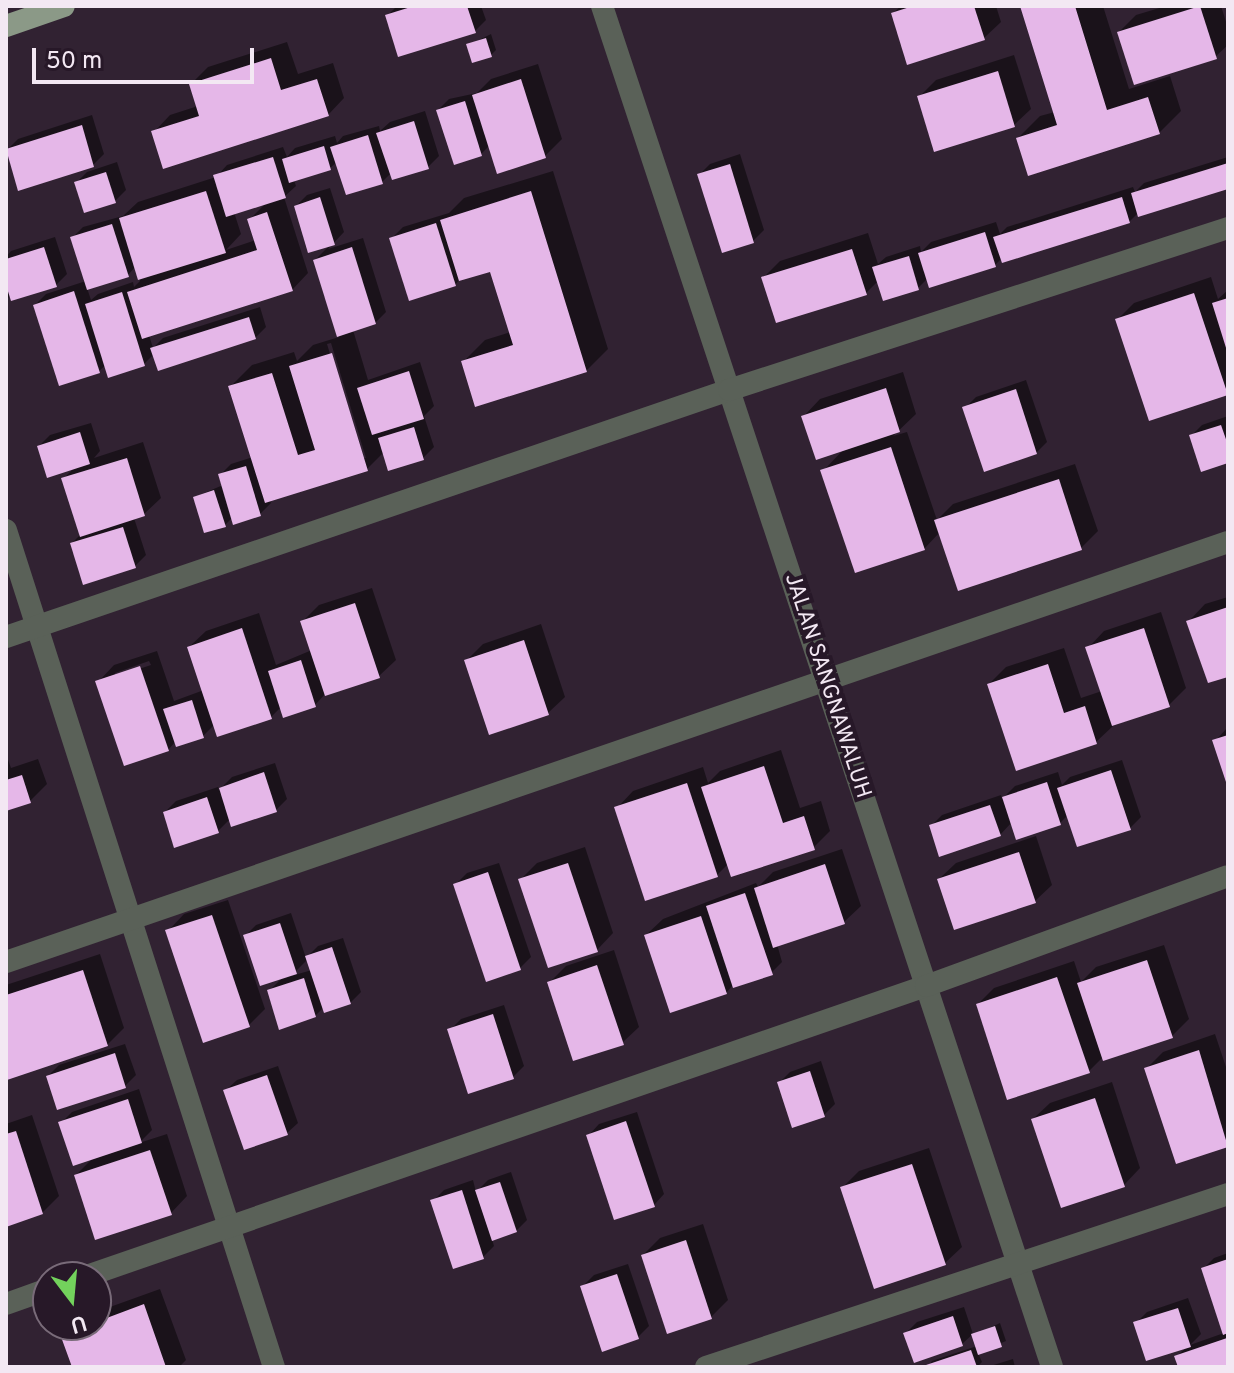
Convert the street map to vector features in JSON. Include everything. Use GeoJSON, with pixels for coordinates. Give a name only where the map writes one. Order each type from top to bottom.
{"type":"FeatureCollection","features":[{"type":"Feature","properties":{"kind":"main road"},"geometry":{"type":"LineString","coordinates":[[7,23],[64,6]]}},
{"type":"Feature","properties":{"kind":"street","name":"JALAN SANGNAWALUH"},"geometry":{"type":"LineString","coordinates":[[602,6],[1052,1367]]}},
{"type":"Feature","properties":{"kind":"street"},"geometry":{"type":"LineString","coordinates":[[6,637],[729,390],[1228,228]]}},
{"type":"Feature","properties":{"kind":"street"},"geometry":{"type":"LineString","coordinates":[[6,530],[274,1367]]}},
{"type":"Feature","properties":{"kind":"street"},"geometry":{"type":"LineString","coordinates":[[6,962],[1228,542]]}},
{"type":"Feature","properties":{"kind":"street"},"geometry":{"type":"LineString","coordinates":[[112,1267],[926,986],[1228,876]]}},
{"type":"Feature","properties":{"kind":"street"},"geometry":{"type":"LineString","coordinates":[[706,1367],[1228,1194]]}},
{"type":"Feature","properties":{"kind":"street"},"geometry":{"type":"LineString","coordinates":[[6,1304],[32,1295]]}},
{"type":"Feature","properties":{"kind":"building"},"geometry":{"type":"Polygon","coordinates":[[[414,6],[467,6],[476,33],[398,57],[385,15],[414,6]]]}},
{"type":"Feature","properties":{"kind":"building"},"geometry":{"type":"Polygon","coordinates":[[[913,6],[974,6],[985,40],[907,65],[891,13],[913,6]]]}},
{"type":"Feature","properties":{"kind":"building"},"geometry":{"type":"Polygon","coordinates":[[[1020,6],[1075,6],[1107,110],[1148,97],[1160,134],[1028,176],[1016,138],[1057,125],[1020,6]]]}},
{"type":"Feature","properties":{"kind":"building"},"geometry":{"type":"Polygon","coordinates":[[[1200,6],[1217,59],[1134,85],[1117,32],[1200,6]]]}},
{"type":"Feature","properties":{"kind":"building"},"geometry":{"type":"Polygon","coordinates":[[[486,38],[492,57],[472,63],[466,44],[486,38]]]}},
{"type":"Feature","properties":{"kind":"building"},"geometry":{"type":"Polygon","coordinates":[[[271,58],[281,90],[317,79],[329,116],[163,169],[151,131],[199,116],[189,84],[271,58]]]}},
{"type":"Feature","properties":{"kind":"building"},"geometry":{"type":"Polygon","coordinates":[[[998,71],[1015,127],[934,152],[917,96],[998,71]]]}},
{"type":"Feature","properties":{"kind":"building"},"geometry":{"type":"Polygon","coordinates":[[[521,79],[546,158],[497,174],[472,95],[521,79]]]}},
{"type":"Feature","properties":{"kind":"building"},"geometry":{"type":"Polygon","coordinates":[[[465,101],[482,156],[454,165],[436,110],[465,101]]]}},
{"type":"Feature","properties":{"kind":"building"},"geometry":{"type":"Polygon","coordinates":[[[414,121],[429,169],[392,180],[376,133],[414,121]]]}},
{"type":"Feature","properties":{"kind":"building"},"geometry":{"type":"Polygon","coordinates":[[[82,125],[94,167],[18,191],[6,149],[82,125]]]}},
{"type":"Feature","properties":{"kind":"building"},"geometry":{"type":"Polygon","coordinates":[[[368,135],[383,184],[346,195],[330,147],[368,135]]]}},
{"type":"Feature","properties":{"kind":"building"},"geometry":{"type":"Polygon","coordinates":[[[324,146],[331,170],[289,183],[282,159],[324,146]]]}},
{"type":"Feature","properties":{"kind":"building"},"geometry":{"type":"Polygon","coordinates":[[[273,157],[286,198],[226,217],[213,175],[273,157]]]}},
{"type":"Feature","properties":{"kind":"building"},"geometry":{"type":"Polygon","coordinates":[[[1228,163],[1228,189],[1138,217],[1131,193],[1228,163]]]}},
{"type":"Feature","properties":{"kind":"building"},"geometry":{"type":"Polygon","coordinates":[[[730,164],[754,243],[722,253],[697,174],[730,164]]]}},
{"type":"Feature","properties":{"kind":"building"},"geometry":{"type":"Polygon","coordinates":[[[106,172],[116,203],[84,213],[74,182],[106,172]]]}},
{"type":"Feature","properties":{"kind":"building"},"geometry":{"type":"Polygon","coordinates":[[[206,191],[226,253],[138,280],[119,218],[206,191]]]}},
{"type":"Feature","properties":{"kind":"building"},"geometry":{"type":"Polygon","coordinates":[[[531,191],[587,372],[475,407],[461,361],[513,345],[490,272],[459,281],[440,220],[531,191]]]}},
{"type":"Feature","properties":{"kind":"building"},"geometry":{"type":"Polygon","coordinates":[[[320,197],[335,245],[308,253],[294,206],[320,197]]]}},
{"type":"Feature","properties":{"kind":"building"},"geometry":{"type":"Polygon","coordinates":[[[1122,197],[1130,223],[1002,263],[993,237],[1122,197]]]}},
{"type":"Feature","properties":{"kind":"building"},"geometry":{"type":"Polygon","coordinates":[[[267,212],[293,291],[142,339],[127,292],[257,250],[247,219],[267,212]]]}},
{"type":"Feature","properties":{"kind":"building"},"geometry":{"type":"Polygon","coordinates":[[[436,223],[456,286],[409,301],[389,238],[436,223]]]}},
{"type":"Feature","properties":{"kind":"building"},"geometry":{"type":"Polygon","coordinates":[[[112,224],[129,277],[87,290],[70,237],[112,224]]]}},
{"type":"Feature","properties":{"kind":"building"},"geometry":{"type":"Polygon","coordinates":[[[985,232],[996,267],[929,288],[918,253],[985,232]]]}},
{"type":"Feature","properties":{"kind":"building"},"geometry":{"type":"Polygon","coordinates":[[[44,247],[57,287],[11,301],[6,285],[6,259],[44,247]]]}},
{"type":"Feature","properties":{"kind":"building"},"geometry":{"type":"Polygon","coordinates":[[[352,247],[376,324],[337,337],[313,260],[352,247]]]}},
{"type":"Feature","properties":{"kind":"building"},"geometry":{"type":"Polygon","coordinates":[[[852,249],[867,295],[776,323],[761,277],[852,249]]]}},
{"type":"Feature","properties":{"kind":"building"},"geometry":{"type":"Polygon","coordinates":[[[909,256],[919,290],[883,301],[872,267],[909,256]]]}},
{"type":"Feature","properties":{"kind":"building"},"geometry":{"type":"Polygon","coordinates":[[[74,291],[100,373],[59,386],[33,305],[74,291]]]}},
{"type":"Feature","properties":{"kind":"building"},"geometry":{"type":"Polygon","coordinates":[[[122,292],[145,366],[108,378],[85,304],[122,292]]]}},
{"type":"Feature","properties":{"kind":"building"},"geometry":{"type":"Polygon","coordinates":[[[1194,293],[1228,395],[1149,421],[1115,319],[1194,293]]]}},
{"type":"Feature","properties":{"kind":"building"},"geometry":{"type":"Polygon","coordinates":[[[1228,298],[1228,350],[1227,351],[1212,303],[1228,298]]]}},
{"type":"Feature","properties":{"kind":"building"},"geometry":{"type":"Polygon","coordinates":[[[249,317],[256,339],[158,371],[150,348],[249,317]]]}},
{"type":"Feature","properties":{"kind":"building"},"geometry":{"type":"Polygon","coordinates":[[[332,353],[368,471],[265,503],[228,386],[272,373],[298,455],[315,450],[289,366],[332,353]]]}},
{"type":"Feature","properties":{"kind":"building"},"geometry":{"type":"Polygon","coordinates":[[[409,371],[424,419],[372,435],[357,388],[409,371]]]}},
{"type":"Feature","properties":{"kind":"building"},"geometry":{"type":"Polygon","coordinates":[[[886,388],[900,432],[816,460],[801,416],[886,388]]]}},
{"type":"Feature","properties":{"kind":"building"},"geometry":{"type":"Polygon","coordinates":[[[1016,389],[1037,454],[984,472],[962,407],[1016,389]]]}},
{"type":"Feature","properties":{"kind":"building"},"geometry":{"type":"Polygon","coordinates":[[[1221,425],[1228,445],[1228,463],[1201,472],[1189,435],[1221,425]]]}},
{"type":"Feature","properties":{"kind":"building"},"geometry":{"type":"Polygon","coordinates":[[[414,427],[424,460],[388,471],[378,438],[414,427]]]}},
{"type":"Feature","properties":{"kind":"building"},"geometry":{"type":"Polygon","coordinates":[[[80,432],[90,464],[47,478],[37,446],[80,432]]]}},
{"type":"Feature","properties":{"kind":"building"},"geometry":{"type":"Polygon","coordinates":[[[891,447],[925,550],[855,573],[820,470],[891,447]]]}},
{"type":"Feature","properties":{"kind":"building"},"geometry":{"type":"Polygon","coordinates":[[[127,458],[145,516],[80,537],[61,478],[127,458]]]}},
{"type":"Feature","properties":{"kind":"building"},"geometry":{"type":"Polygon","coordinates":[[[246,466],[261,516],[233,525],[218,474],[246,466]]]}},
{"type":"Feature","properties":{"kind":"building"},"geometry":{"type":"Polygon","coordinates":[[[1059,479],[1082,550],[958,591],[934,520],[1059,479]]]}},
{"type":"Feature","properties":{"kind":"building"},"geometry":{"type":"Polygon","coordinates":[[[214,490],[226,527],[204,533],[193,497],[214,490]]]}},
{"type":"Feature","properties":{"kind":"building"},"geometry":{"type":"Polygon","coordinates":[[[123,527],[136,568],[83,585],[70,543],[123,527]]]}},
{"type":"Feature","properties":{"kind":"building"},"geometry":{"type":"Polygon","coordinates":[[[355,603],[380,678],[325,696],[300,621],[355,603]]]}},
{"type":"Feature","properties":{"kind":"building"},"geometry":{"type":"Polygon","coordinates":[[[1228,607],[1228,677],[1208,683],[1186,621],[1228,607]]]}},
{"type":"Feature","properties":{"kind":"building"},"geometry":{"type":"Polygon","coordinates":[[[242,628],[272,719],[217,737],[187,647],[242,628]]]}},
{"type":"Feature","properties":{"kind":"building"},"geometry":{"type":"Polygon","coordinates":[[[1144,628],[1170,707],[1112,726],[1085,647],[1144,628]]]}},
{"type":"Feature","properties":{"kind":"building"},"geometry":{"type":"Polygon","coordinates":[[[524,640],[549,715],[489,735],[464,660],[524,640]]]}},
{"type":"Feature","properties":{"kind":"building"},"geometry":{"type":"Polygon","coordinates":[[[301,660],[316,707],[283,718],[268,671],[301,660]]]}},
{"type":"Feature","properties":{"kind":"building"},"geometry":{"type":"Polygon","coordinates":[[[1048,664],[1064,713],[1085,706],[1097,744],[1016,771],[987,684],[1048,664]]]}},
{"type":"Feature","properties":{"kind":"building"},"geometry":{"type":"Polygon","coordinates":[[[140,666],[169,751],[124,766],[95,681],[140,666]]]}},
{"type":"Feature","properties":{"kind":"building"},"geometry":{"type":"Polygon","coordinates":[[[192,700],[204,738],[176,747],[163,709],[192,700]]]}},
{"type":"Feature","properties":{"kind":"building"},"geometry":{"type":"Polygon","coordinates":[[[1228,735],[1228,785],[1227,785],[1212,740],[1228,735]]]}},
{"type":"Feature","properties":{"kind":"building"},"geometry":{"type":"Polygon","coordinates":[[[764,766],[783,823],[804,816],[815,850],[731,877],[701,787],[764,766]]]}},
{"type":"Feature","properties":{"kind":"building"},"geometry":{"type":"Polygon","coordinates":[[[1111,770],[1131,830],[1077,847],[1057,788],[1111,770]]]}},
{"type":"Feature","properties":{"kind":"building"},"geometry":{"type":"Polygon","coordinates":[[[264,772],[277,812],[231,827],[219,788],[264,772]]]}},
{"type":"Feature","properties":{"kind":"building"},"geometry":{"type":"Polygon","coordinates":[[[22,775],[31,803],[6,811],[6,780],[22,775]]]}},
{"type":"Feature","properties":{"kind":"building"},"geometry":{"type":"Polygon","coordinates":[[[1047,782],[1061,825],[1016,840],[1002,797],[1047,782]]]}},
{"type":"Feature","properties":{"kind":"building"},"geometry":{"type":"Polygon","coordinates":[[[687,783],[718,877],[645,901],[614,807],[687,783]]]}},
{"type":"Feature","properties":{"kind":"building"},"geometry":{"type":"Polygon","coordinates":[[[207,797],[219,833],[174,848],[163,812],[207,797]]]}},
{"type":"Feature","properties":{"kind":"building"},"geometry":{"type":"Polygon","coordinates":[[[990,805],[1001,836],[939,857],[929,825],[990,805]]]}},
{"type":"Feature","properties":{"kind":"building"},"geometry":{"type":"Polygon","coordinates":[[[1019,852],[1036,903],[954,930],[937,879],[1019,852]]]}},
{"type":"Feature","properties":{"kind":"building"},"geometry":{"type":"Polygon","coordinates":[[[568,863],[598,952],[548,968],[518,879],[568,863]]]}},
{"type":"Feature","properties":{"kind":"building"},"geometry":{"type":"Polygon","coordinates":[[[825,864],[845,924],[773,948],[754,888],[825,864]]]}},
{"type":"Feature","properties":{"kind":"building"},"geometry":{"type":"Polygon","coordinates":[[[488,872],[521,970],[486,982],[453,884],[488,872]]]}},
{"type":"Feature","properties":{"kind":"building"},"geometry":{"type":"Polygon","coordinates":[[[745,893],[773,975],[733,988],[706,906],[745,893]]]}},
{"type":"Feature","properties":{"kind":"building"},"geometry":{"type":"Polygon","coordinates":[[[212,915],[250,1027],[203,1043],[165,930],[212,915]]]}},
{"type":"Feature","properties":{"kind":"building"},"geometry":{"type":"Polygon","coordinates":[[[701,916],[727,994],[670,1013],[644,935],[701,916]]]}},
{"type":"Feature","properties":{"kind":"building"},"geometry":{"type":"Polygon","coordinates":[[[280,923],[297,974],[260,986],[243,935],[280,923]]]}},
{"type":"Feature","properties":{"kind":"building"},"geometry":{"type":"Polygon","coordinates":[[[332,947],[351,1004],[324,1013],[305,956],[332,947]]]}},
{"type":"Feature","properties":{"kind":"building"},"geometry":{"type":"Polygon","coordinates":[[[1147,960],[1173,1038],[1103,1061],[1077,983],[1147,960]]]}},
{"type":"Feature","properties":{"kind":"building"},"geometry":{"type":"Polygon","coordinates":[[[597,965],[624,1045],[573,1061],[547,982],[597,965]]]}},
{"type":"Feature","properties":{"kind":"building"},"geometry":{"type":"Polygon","coordinates":[[[83,970],[108,1046],[7,1080],[6,995],[83,970]]]}},
{"type":"Feature","properties":{"kind":"building"},"geometry":{"type":"Polygon","coordinates":[[[1057,977],[1090,1073],[1007,1100],[976,1004],[1057,977]]]}},
{"type":"Feature","properties":{"kind":"building"},"geometry":{"type":"Polygon","coordinates":[[[304,978],[316,1017],[279,1030],[267,990],[304,978]]]}},
{"type":"Feature","properties":{"kind":"building"},"geometry":{"type":"Polygon","coordinates":[[[493,1014],[514,1079],[468,1094],[447,1029],[493,1014]]]}},
{"type":"Feature","properties":{"kind":"building"},"geometry":{"type":"Polygon","coordinates":[[[1199,1050],[1228,1147],[1176,1164],[1144,1068],[1199,1050]]]}},
{"type":"Feature","properties":{"kind":"building"},"geometry":{"type":"Polygon","coordinates":[[[115,1053],[126,1088],[57,1110],[46,1076],[115,1053]]]}},
{"type":"Feature","properties":{"kind":"building"},"geometry":{"type":"Polygon","coordinates":[[[810,1071],[825,1117],[792,1128],[777,1082],[810,1071]]]}},
{"type":"Feature","properties":{"kind":"building"},"geometry":{"type":"Polygon","coordinates":[[[267,1075],[288,1135],[244,1150],[223,1090],[267,1075]]]}},
{"type":"Feature","properties":{"kind":"building"},"geometry":{"type":"Polygon","coordinates":[[[1095,1098],[1125,1187],[1061,1208],[1031,1119],[1095,1098]]]}},
{"type":"Feature","properties":{"kind":"building"},"geometry":{"type":"Polygon","coordinates":[[[128,1099],[142,1143],[73,1166],[58,1122],[128,1099]]]}},
{"type":"Feature","properties":{"kind":"building"},"geometry":{"type":"Polygon","coordinates":[[[626,1121],[655,1207],[614,1220],[586,1135],[626,1121]]]}},
{"type":"Feature","properties":{"kind":"building"},"geometry":{"type":"Polygon","coordinates":[[[16,1131],[43,1214],[6,1227],[6,1134],[16,1131]]]}},
{"type":"Feature","properties":{"kind":"building"},"geometry":{"type":"Polygon","coordinates":[[[150,1150],[172,1215],[95,1240],[74,1175],[150,1150]]]}},
{"type":"Feature","properties":{"kind":"building"},"geometry":{"type":"Polygon","coordinates":[[[912,1164],[946,1265],[874,1289],[840,1187],[912,1164]]]}},
{"type":"Feature","properties":{"kind":"building"},"geometry":{"type":"Polygon","coordinates":[[[500,1182],[517,1232],[492,1241],[475,1190],[500,1182]]]}},
{"type":"Feature","properties":{"kind":"building"},"geometry":{"type":"Polygon","coordinates":[[[462,1190],[484,1259],[453,1269],[430,1200],[462,1190]]]}},
{"type":"Feature","properties":{"kind":"building"},"geometry":{"type":"Polygon","coordinates":[[[686,1240],[712,1319],[667,1334],[641,1255],[686,1240]]]}},
{"type":"Feature","properties":{"kind":"building"},"geometry":{"type":"Polygon","coordinates":[[[1228,1259],[1228,1333],[1223,1335],[1201,1268],[1228,1259]]]}},
{"type":"Feature","properties":{"kind":"building"},"geometry":{"type":"Polygon","coordinates":[[[617,1274],[639,1339],[602,1352],[580,1286],[617,1274]]]}},
{"type":"Feature","properties":{"kind":"building"},"geometry":{"type":"Polygon","coordinates":[[[144,1304],[166,1367],[72,1367],[63,1341],[112,1341],[112,1316],[144,1304]]]}},
{"type":"Feature","properties":{"kind":"building"},"geometry":{"type":"Polygon","coordinates":[[[1178,1308],[1191,1347],[1146,1361],[1133,1322],[1178,1308]]]}},
{"type":"Feature","properties":{"kind":"building"},"geometry":{"type":"Polygon","coordinates":[[[953,1316],[963,1346],[914,1363],[903,1333],[953,1316]]]}},
{"type":"Feature","properties":{"kind":"building"},"geometry":{"type":"Polygon","coordinates":[[[995,1326],[1002,1347],[978,1355],[971,1334],[995,1326]]]}},
{"type":"Feature","properties":{"kind":"building"},"geometry":{"type":"Polygon","coordinates":[[[1227,1338],[1228,1367],[1178,1367],[1174,1356],[1227,1338]]]}},
{"type":"Feature","properties":{"kind":"building"},"geometry":{"type":"Polygon","coordinates":[[[971,1350],[977,1367],[923,1367],[923,1366],[971,1350]]]}}]}
